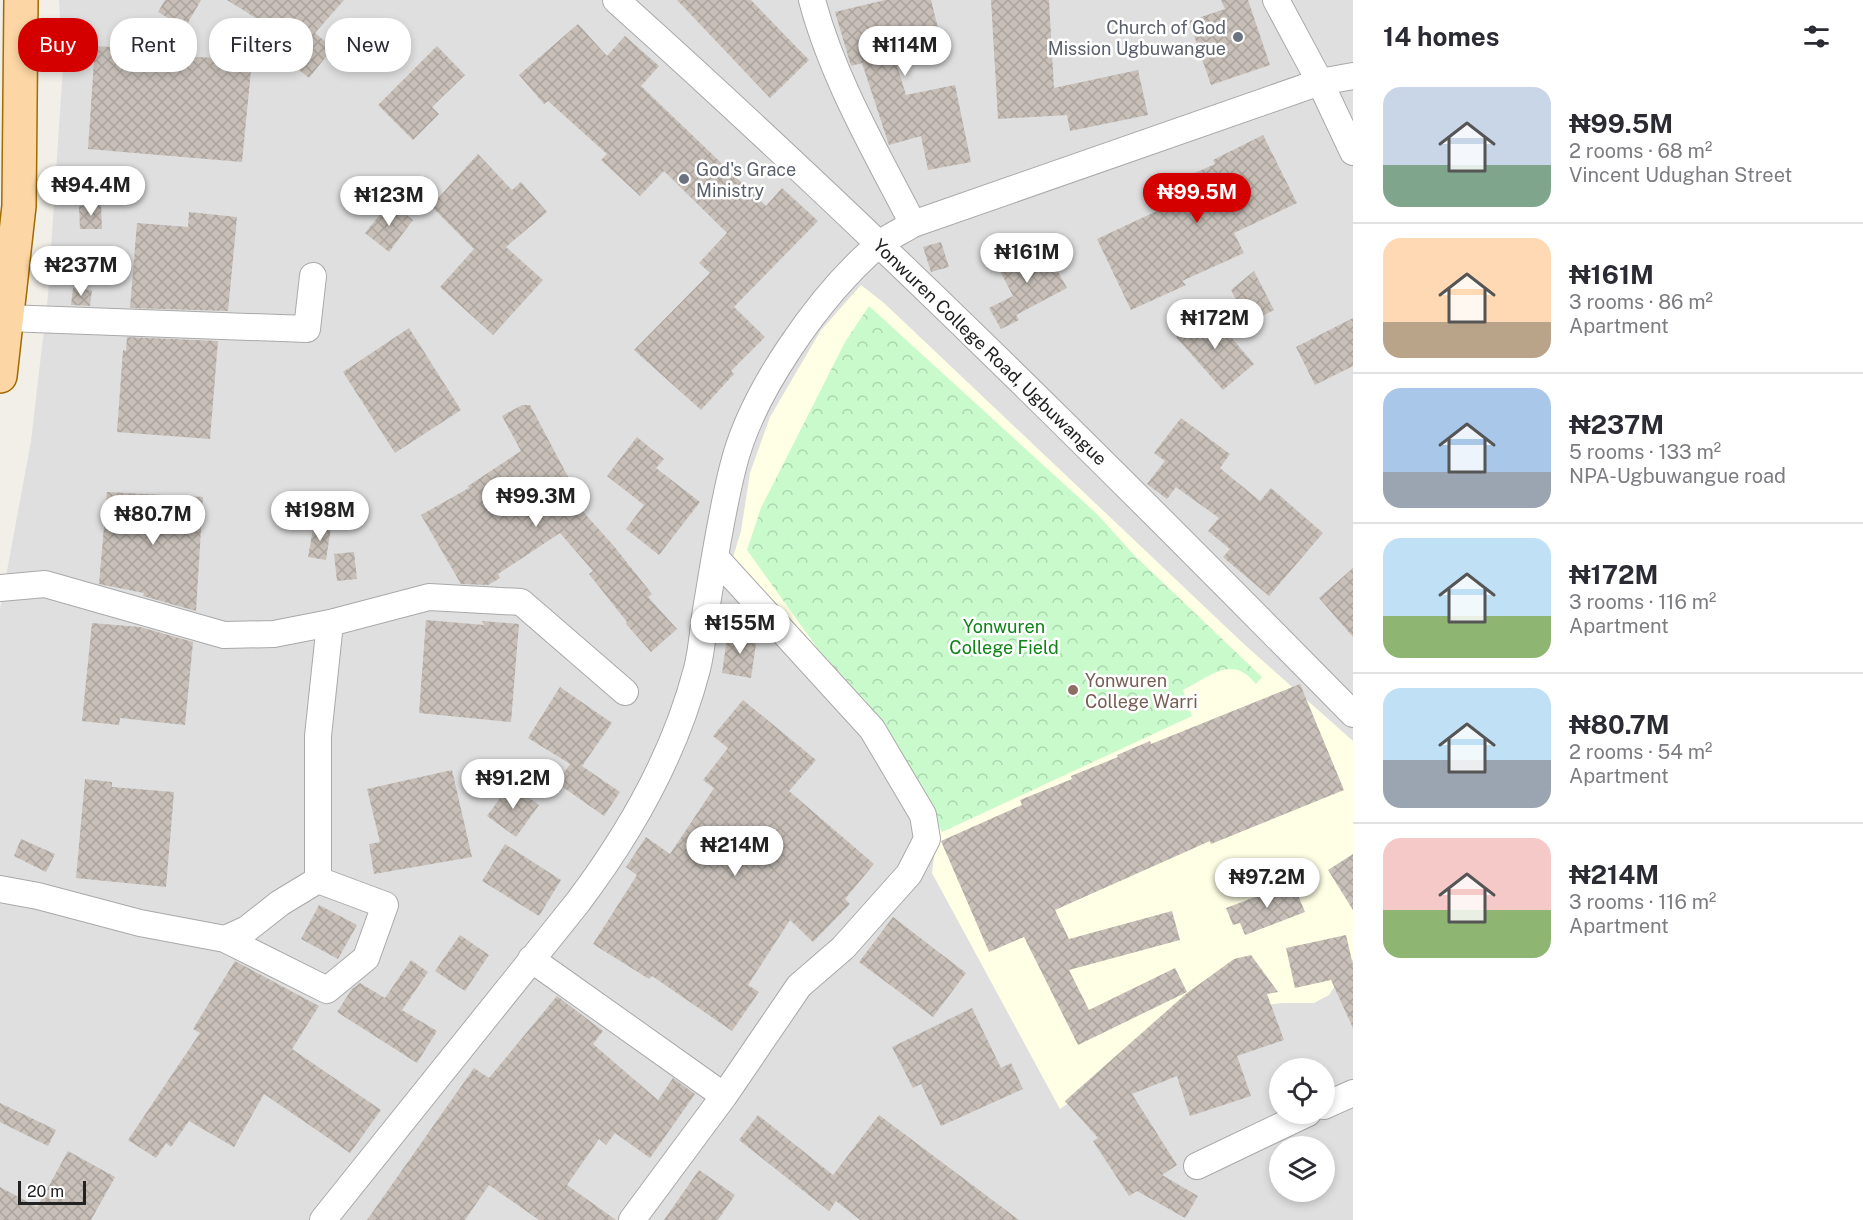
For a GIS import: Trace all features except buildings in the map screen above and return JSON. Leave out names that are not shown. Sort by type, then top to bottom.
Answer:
[{"type":"main road","points":[[0,376],[19,206],[21,0]]},
{"type":"street","name":"Yonwuren College Road, Ugbuwangue","points":[[616,0],[880,244],[1192,550],[1353,714]]},
{"type":"street","points":[[812,0],[818,24],[850,103],[914,224]]},
{"type":"street","points":[[1276,0],[1320,82],[1353,152]]},
{"type":"street","points":[[323,1220],[613,855],[649,790],[680,719],[697,668],[733,465],[766,389],[788,352],[835,286],[880,244],[914,224],[1320,82],[1353,76]]},
{"type":"street","points":[[6,318],[307,329],[312,276]]},
{"type":"street","points":[[632,1220],[724,1096],[799,986],[843,948],[909,874],[927,839],[923,815],[872,729],[716,557]]},
{"type":"street","points":[[0,588],[45,584],[224,634],[274,633],[330,622],[429,597],[521,602],[625,692]]},
{"type":"street","points":[[318,880],[318,736],[330,622]]},
{"type":"street","points":[[0,889],[38,896],[140,923],[225,939],[327,990],[366,958],[385,905],[318,880]]},
{"type":"street","points":[[225,939],[247,929],[280,903],[318,880]]},
{"type":"street","points":[[531,958],[724,1096]]},
{"type":"street","points":[[1335,1101],[1353,1093]]},
{"type":"street","points":[[1197,1166],[1285,1124]]},
{"type":"shaded area","points":[[59,0],[1353,0],[1353,1220],[0,1220],[0,609],[31,441],[48,295],[63,72],[98,72],[98,18],[60,18]]},
{"type":"shaded area","name":"Yonwuren College Warri","points":[[861,285],[884,303],[1246,646],[1353,741],[1353,959],[1329,995],[1314,1003],[1282,1003],[1249,1007],[1126,1061],[1060,1109],[932,873],[934,857],[921,799],[829,670],[733,557],[741,531],[750,473],[770,417],[821,330]]},
{"type":"green space","name":"Yonwuren College Field","points":[[869,306],[1098,515],[1134,555],[1262,677],[1256,684],[1238,670],[1221,670],[1212,674],[1183,690],[1192,716],[942,832],[866,701],[831,667],[747,550],[761,508],[845,342]]},
{"type":"place","name":"Church of God Mission Ugbuwangue","points":[[1238,37]]},
{"type":"place","name":"God's Grace Ministry","points":[[684,179]]},
{"type":"place","name":"Yonwuren College Warri","points":[[1073,690]]}]
